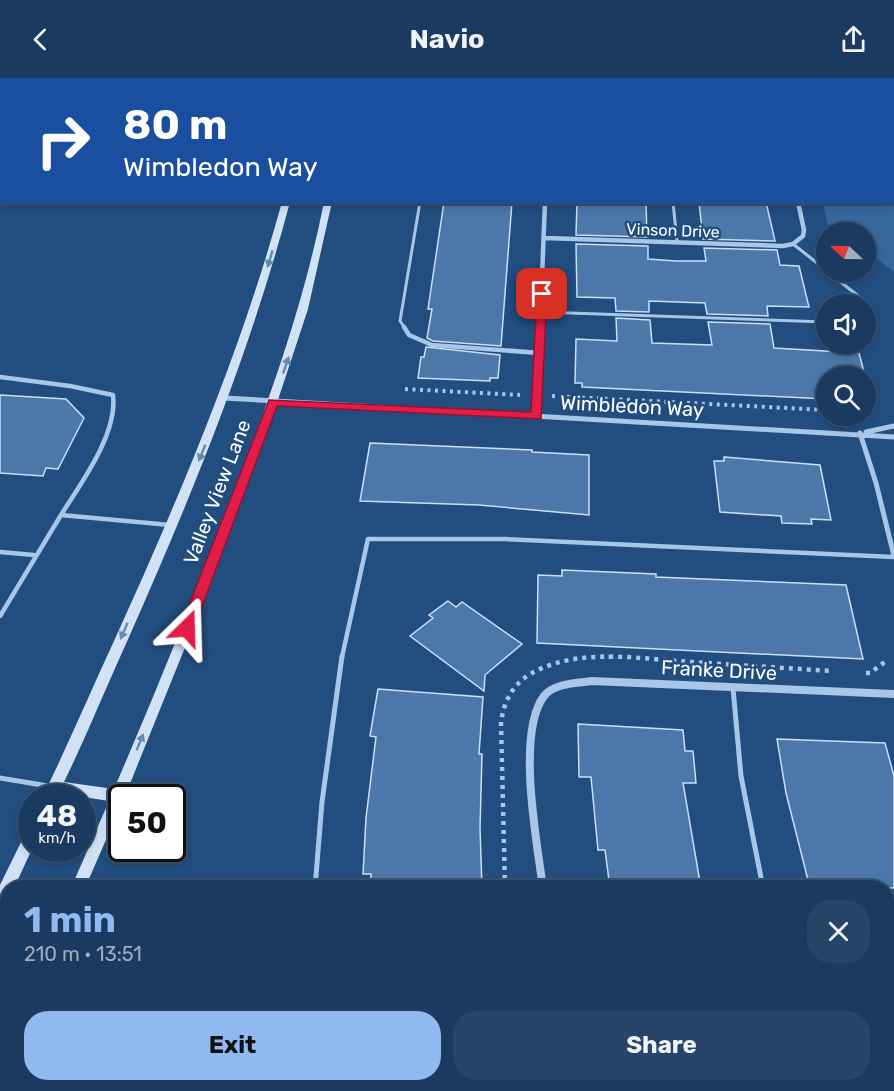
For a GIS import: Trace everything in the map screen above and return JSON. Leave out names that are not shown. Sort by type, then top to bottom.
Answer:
[{"type":"main road","name":"Valley View Lane","points":[[56,784],[173,525],[224,398],[261,292],[285,204]]},
{"type":"main road","name":"Valley View Lane","points":[[123,784],[213,565],[273,402],[310,293],[328,204]]},
{"type":"main road","name":"Valley View Lane","points":[[81,880],[108,819]]},
{"type":"main road","points":[[10,880],[19,862]]},
{"type":"street","points":[[536,416],[545,204]]},
{"type":"street","name":"Vinson Drive","points":[[544,238],[783,246],[800,240],[804,230],[798,204]]},
{"type":"street","name":"Wimbledon Way","points":[[224,398],[860,433],[894,437]]},
{"type":"street","name":"Wimbledon Way","points":[[860,433],[894,426]]},
{"type":"street","points":[[860,433],[876,483],[894,556]]},
{"type":"street","name":"Franke Drive","points":[[542,880],[530,769],[533,715],[545,694],[568,684],[592,681],[894,694]]},
{"type":"lane","points":[[420,204],[400,321],[408,335],[432,345],[540,353]]},
{"type":"lane","points":[[673,204],[677,242]]},
{"type":"lane","points":[[793,244],[816,262]]},
{"type":"lane","points":[[841,282],[856,294]]},
{"type":"lane","points":[[541,312],[816,322]]},
{"type":"lane","points":[[0,377],[107,392],[113,395],[116,401],[105,438],[0,616]]},
{"type":"lane","points":[[61,515],[173,525]]},
{"type":"lane","points":[[315,880],[316,845],[336,687],[354,588],[368,539],[505,538],[894,556]]},
{"type":"lane","points":[[0,552],[34,555]]},
{"type":"lane","points":[[733,688],[741,776],[761,880]]},
{"type":"lane","points":[[0,778],[21,784]]},
{"type":"path","points":[[398,389],[816,410]]},
{"type":"path","points":[[505,880],[501,723],[505,701],[517,682],[549,665],[575,658],[606,657],[835,671]]},
{"type":"path","points":[[858,672],[870,673],[886,661]]},
{"type":"shaded area","points":[[823,204],[894,204],[894,272],[876,258],[876,222],[827,222]]},
{"type":"building","points":[[444,204],[512,204],[501,346],[433,341],[427,338],[432,309],[428,309]]},
{"type":"building","points":[[577,204],[646,204],[647,237],[576,235]]},
{"type":"building","points":[[699,204],[766,204],[775,241],[703,239]]},
{"type":"building","points":[[576,244],[648,246],[648,259],[676,261],[706,261],[704,248],[777,250],[780,265],[799,266],[809,307],[767,306],[768,316],[707,314],[705,303],[649,301],[649,312],[616,311],[615,298],[577,297]]},
{"type":"building","points":[[616,318],[650,320],[652,343],[712,345],[708,322],[770,324],[774,348],[816,350],[816,354],[859,354],[862,366],[816,366],[816,399],[582,387],[582,383],[575,383],[576,339],[617,341]]},
{"type":"building","points":[[426,347],[500,355],[498,378],[490,378],[490,381],[418,378],[421,357],[424,357]]},
{"type":"building","points":[[0,395],[66,399],[84,418],[58,469],[46,468],[43,476],[0,473]]},
{"type":"building","points":[[370,443],[532,450],[532,452],[589,455],[589,515],[479,505],[360,501]]},
{"type":"building","points":[[724,457],[820,465],[831,520],[811,519],[812,524],[782,523],[781,516],[720,512],[714,461],[724,461]]},
{"type":"building","points":[[562,570],[656,574],[656,577],[846,585],[863,659],[537,643],[538,575],[562,576]]},
{"type":"building","points":[[448,601],[456,607],[462,602],[522,644],[485,675],[484,691],[410,636],[433,618],[429,615]]},
{"type":"building","points":[[378,689],[483,697],[479,754],[482,754],[480,828],[482,880],[371,880],[371,874],[363,874],[366,818],[376,737],[370,736]]},
{"type":"building","points":[[578,724],[683,730],[685,751],[693,751],[696,783],[683,783],[700,880],[609,880],[605,850],[598,850],[591,777],[579,777]]},
{"type":"building","points":[[777,739],[885,743],[894,776],[894,880],[808,880],[786,793]]},
{"type":"route","points":[[187,628],[213,565],[273,402],[536,416],[542,294]]}]
